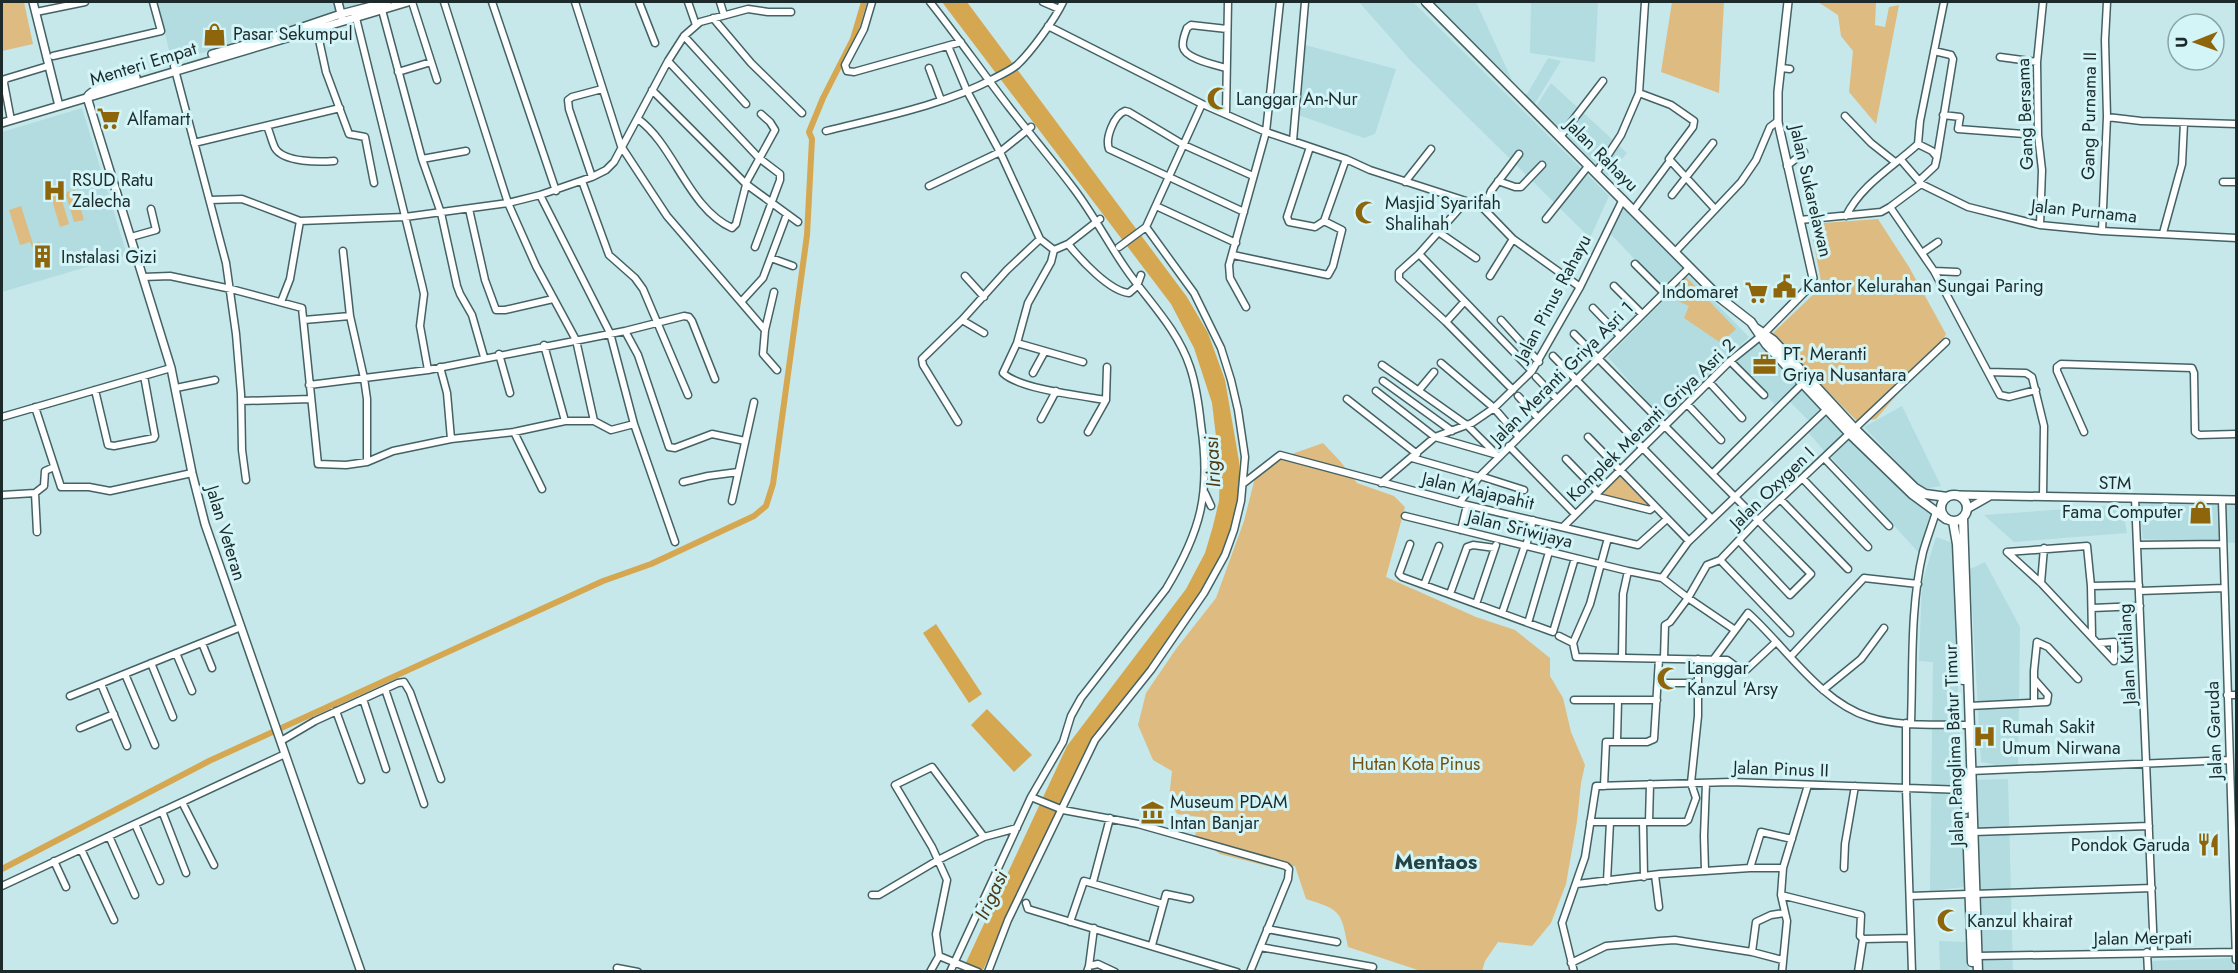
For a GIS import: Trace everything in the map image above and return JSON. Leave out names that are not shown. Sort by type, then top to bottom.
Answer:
[{"type":"main road","name":"Jalan Rahayu","points":[[1426,2],[1719,297],[1760,333]]},
{"type":"main road","points":[[1760,333],[1773,340],[1853,431],[1912,494],[1950,520],[1963,518],[1967,508],[1964,500],[1952,496],[1924,494],[1915,489],[1853,431],[1826,410],[1760,333]]},
{"type":"main road","points":[[1950,520],[1941,507],[1952,496]]},
{"type":"main road","name":"Jalan Panglima Batur Timur","points":[[1963,518],[1971,771],[1970,852]]},
{"type":"main road","name":"Jalan Panglima Batur Timur","points":[[1950,520],[1957,544],[1973,972]]},
{"type":"main road","name":"Jalan Panglima Batur Timur","points":[[1971,894],[1978,972]]},
{"type":"street","points":[[33,2],[59,106]]},
{"type":"street","points":[[36,12],[85,2]]},
{"type":"street","points":[[53,56],[161,31],[153,2]]},
{"type":"street","points":[[338,2],[341,17]]},
{"type":"street","name":"Menteri Empat","points":[[355,14],[362,5],[387,2]]},
{"type":"street","points":[[410,2],[436,80]]},
{"type":"street","name":"Menteri Empat","points":[[2,123],[101,94],[175,68],[341,17],[382,10],[410,2]]},
{"type":"street","points":[[444,2],[508,203],[536,266],[576,340],[594,421]]},
{"type":"street","points":[[492,2],[556,190]]},
{"type":"street","points":[[575,2],[621,146],[667,216],[765,330]]},
{"type":"street","points":[[639,2],[655,43]]},
{"type":"street","points":[[688,2],[696,25]]},
{"type":"street","points":[[720,2],[724,15]]},
{"type":"street","points":[[872,2],[864,29],[845,65],[847,72],[961,42]]},
{"type":"street","points":[[930,2],[1098,220],[1137,286],[1165,318],[1182,347],[1190,369],[1205,453],[1205,493],[1193,537],[1178,569],[1166,589],[1081,698],[1071,716],[1063,742],[1031,797],[950,972]]},
{"type":"street","points":[[1043,2],[1059,9]]},
{"type":"street","points":[[826,131],[941,100],[997,77],[1016,65],[1048,26],[1063,2]]},
{"type":"street","points":[[1226,114],[1228,2]]},
{"type":"street","points":[[1246,307],[1230,278],[1229,265],[1266,132],[1280,2]]},
{"type":"street","points":[[1293,141],[1305,2]]},
{"type":"street","points":[[1596,172],[1621,135],[1639,93],[1645,2]]},
{"type":"street","name":"Jalan Sukarelawan","points":[[1760,333],[1810,286],[1813,278],[1778,121],[1788,2]]},
{"type":"street","points":[[1846,216],[1865,191],[1918,144],[1920,121],[1944,2]]},
{"type":"street","name":"Gang Bersama","points":[[2040,225],[2042,170],[2038,135],[2037,62],[2043,2]]},
{"type":"street","name":"Gang Purnama II","points":[[2102,231],[2107,117],[2105,40],[2108,2]]},
{"type":"street","points":[[210,200],[242,199],[300,221],[405,218],[508,203],[556,190],[592,177],[606,170],[614,162],[669,61],[684,36],[696,25],[748,9],[791,12]]},
{"type":"street","points":[[382,10],[422,159],[441,213],[457,286],[472,315],[484,357]]},
{"type":"street","points":[[355,14],[424,294],[420,326],[428,370]]},
{"type":"street","points":[[713,18],[751,63],[802,113]]},
{"type":"street","points":[[1226,69],[1197,59],[1186,53],[1183,46],[1187,28],[1191,25],[1227,29]]},
{"type":"street","points":[[316,26],[326,72],[349,134],[365,137],[374,183]]},
{"type":"street","points":[[1048,26],[1202,104],[1266,132],[1484,209],[1513,239],[1580,287]]},
{"type":"street","points":[[684,36],[746,104]]},
{"type":"street","points":[[948,46],[967,91],[1000,152],[1040,239],[1054,250]]},
{"type":"street","points":[[1800,220],[1881,212],[1920,182],[1935,166],[1953,59],[1951,55],[1934,51]]},
{"type":"street","points":[[2000,57],[2037,62]]},
{"type":"street","points":[[669,61],[759,158],[780,174],[781,177],[755,247]]},
{"type":"street","points":[[398,72],[431,62]]},
{"type":"street","points":[[12,120],[5,79],[48,66]]},
{"type":"street","points":[[175,68],[231,289],[246,480]]},
{"type":"street","points":[[929,68],[941,100]]},
{"type":"street","points":[[1781,68],[1790,69]]},
{"type":"street","points":[[1560,137],[1603,81]]},
{"type":"street","points":[[592,177],[568,100],[602,89]]},
{"type":"street","points":[[652,90],[746,184],[798,222]]},
{"type":"street","points":[[1633,211],[1670,161],[1671,155],[1694,123],[1673,106],[1639,93]]},
{"type":"street","name":"Jalan Veteran","points":[[87,97],[171,368],[192,473],[205,524],[361,972]]},
{"type":"street","points":[[1121,246],[1145,228],[1202,104]]},
{"type":"street","points":[[194,143],[340,108]]},
{"type":"street","points":[[1244,212],[1109,149],[1107,142],[1118,115],[1125,111],[1184,145],[1253,176]]},
{"type":"street","points":[[638,119],[651,129],[689,188],[730,228],[736,224],[746,184],[775,130],[761,114]]},
{"type":"street","points":[[1845,116],[1871,143],[1898,161],[1920,182]]},
{"type":"street","points":[[1943,116],[1960,117],[1958,129],[2038,135]]},
{"type":"street","points":[[2107,117],[2184,123],[2236,124]]},
{"type":"street","points":[[1675,252],[1752,167],[1767,132],[1778,121]]},
{"type":"street","points":[[2163,233],[2182,164],[2184,123]]},
{"type":"street","points":[[267,126],[275,148],[285,157],[299,160],[334,161]]},
{"type":"street","points":[[928,186],[1000,152],[1029,128]]},
{"type":"street","points":[[1672,195],[1713,143]]},
{"type":"street","points":[[1918,144],[1932,151],[1937,157]]},
{"type":"street","points":[[1310,147],[1296,184],[1287,220],[1289,222],[1315,228],[1324,221],[1346,159]]},
{"type":"street","points":[[1405,182],[1431,149]]},
{"type":"street","points":[[422,159],[466,151]]},
{"type":"street","points":[[1787,166],[1804,152]]},
{"type":"street","points":[[1484,209],[1488,196],[1519,154]]},
{"type":"street","points":[[1670,161],[1715,210]]},
{"type":"street","points":[[1498,181],[1521,187],[1542,165]]},
{"type":"street","points":[[1546,219],[1589,165]]},
{"type":"street","points":[[582,181],[609,255],[635,278],[642,289],[688,395]]},
{"type":"street","name":"Jalan Purnama","points":[[1920,182],[1968,207],[2040,225],[2102,231],[2236,238]]},
{"type":"street","points":[[2223,182],[2236,182]]},
{"type":"street","points":[[540,195],[610,333],[634,424],[675,542]]},
{"type":"street","name":"Jalan Pinus Rahayu","points":[[1381,483],[1435,437],[1468,426],[1494,408],[1534,374],[1623,199]]},
{"type":"street","points":[[1466,201],[1419,254],[1399,272],[1399,279],[1446,322],[1513,390]]},
{"type":"street","points":[[1156,206],[1236,243]]},
{"type":"street","points":[[1890,207],[1934,271],[1998,392],[2002,397],[2036,390]]},
{"type":"street","points":[[131,237],[156,230],[151,208]]},
{"type":"street","points":[[469,209],[485,280],[496,310],[553,299]]},
{"type":"street","points":[[741,302],[763,278],[787,214]]},
{"type":"street","points":[[1054,250],[1068,244],[1098,220]]},
{"type":"street","points":[[281,302],[290,279],[300,221]]},
{"type":"street","points":[[1233,255],[1328,275],[1333,266],[1342,230],[1324,221]]},
{"type":"street","points":[[988,972],[1008,920],[1095,740],[1151,670],[1204,593],[1225,555],[1234,530],[1244,483],[1245,457],[1238,410],[1232,380],[1221,348],[1194,292],[1145,228]]},
{"type":"street","points":[[1437,231],[1476,258]]},
{"type":"street","points":[[958,422],[923,365],[922,359],[1040,239]]},
{"type":"street","points":[[1490,276],[1513,239]]},
{"type":"street","points":[[1922,253],[1938,242]]},
{"type":"street","points":[[1068,244],[1086,265],[1120,291],[1129,293],[1137,286],[1141,275]]},
{"type":"street","points":[[1054,250],[1051,262],[1028,303],[1017,344],[1003,373],[1025,384],[1106,400]]},
{"type":"street","points":[[343,251],[350,316],[367,399],[367,462]]},
{"type":"street","points":[[1419,254],[1557,399]]},
{"type":"street","points":[[771,258],[794,266]]},
{"type":"street","points":[[1635,264],[1664,293]]},
{"type":"street","name":"Jalan Meranti Griya Asri 1","points":[[1460,503],[1479,476],[1498,455],[1519,437],[1690,267]]},
{"type":"street","points":[[1934,271],[1957,273]]},
{"type":"street","points":[[143,277],[165,276],[231,289],[300,307],[318,465],[367,462],[387,452],[451,439],[514,432],[565,421],[594,421],[611,430],[634,424]]},
{"type":"street","points":[[964,276],[984,297]]},
{"type":"street","points":[[1614,285],[1642,314]]},
{"type":"street","points":[[774,292],[765,330],[764,354],[777,370]]},
{"type":"street","points":[[1446,322],[1464,302]]},
{"type":"street","points":[[1593,308],[1620,336]]},
{"type":"street","points":[[303,320],[350,316]]},
{"type":"street","points":[[309,386],[428,370],[544,345],[625,331],[680,316],[689,317],[715,379]]},
{"type":"street","points":[[962,320],[984,333]]},
{"type":"street","points":[[1501,320],[1539,362]]},
{"type":"street","points":[[625,331],[638,355],[669,447],[675,448],[712,434],[745,441]]},
{"type":"street","name":"Komplek Meranti Griya Asri 2","points":[[1563,527],[1760,333]]},
{"type":"street","points":[[1574,334],[1811,573],[1784,601]]},
{"type":"street","name":"Jalan Oxygen I","points":[[1688,598],[1707,566],[1720,560],[1758,520],[1946,342]]},
{"type":"street","points":[[1017,344],[1083,362]]},
{"type":"street","points":[[544,345],[565,421]]},
{"type":"street","points":[[1033,373],[1045,351]]},
{"type":"street","points":[[499,354],[510,393]]},
{"type":"street","points":[[1553,356],[1712,519]]},
{"type":"street","points":[[1730,361],[1764,396]]},
{"type":"street","points":[[1442,363],[1456,378],[1494,408],[1519,437]]},
{"type":"street","points":[[2084,432],[2057,371],[2057,367],[2061,364],[2192,368],[2195,432],[2199,435],[2236,434]]},
{"type":"street","points":[[1382,365],[1468,426],[1498,455]]},
{"type":"street","points":[[440,367],[447,393],[451,439]]},
{"type":"street","points":[[1088,432],[1106,400],[1107,367]]},
{"type":"street","points":[[2,417],[171,368]]},
{"type":"street","points":[[1419,390],[1434,372]]},
{"type":"street","points":[[1988,372],[2029,373],[2032,376],[2044,426],[2043,496]]},
{"type":"street","points":[[95,390],[108,445],[114,446],[154,438],[144,376]]},
{"type":"street","points":[[176,388],[215,380]]},
{"type":"street","points":[[1383,381],[1452,431]]},
{"type":"street","points":[[1709,382],[1742,418]]},
{"type":"street","points":[[1712,474],[1802,384]]},
{"type":"street","points":[[1041,419],[1056,391]]},
{"type":"street","points":[[1376,391],[1435,437],[1498,455]]},
{"type":"street","points":[[1518,396],[1538,418]]},
{"type":"street","points":[[241,401],[311,399]]},
{"type":"street","points":[[1347,399],[1414,456],[1524,490]]},
{"type":"street","points":[[732,501],[754,402]]},
{"type":"street","points":[[1687,404],[1722,440]]},
{"type":"street","points":[[35,407],[61,487],[89,487],[105,490],[192,473]]},
{"type":"street","points":[[1735,630],[1662,578],[1689,540],[1826,410]]},
{"type":"street","points":[[514,432],[542,489]]},
{"type":"street","points":[[1588,437],[1689,540]]},
{"type":"street","points":[[1509,446],[1575,514]]},
{"type":"street","name":"Jalan Majapahit","points":[[1244,483],[1280,455],[1467,505],[1638,545],[1667,519]]},
{"type":"street","points":[[1824,458],[1889,526]]},
{"type":"street","points":[[1566,459],[1596,494],[1649,510],[1655,506]]},
{"type":"street","points":[[2,495],[35,493],[44,486],[45,471],[54,468]]},
{"type":"street","points":[[683,482],[738,472]]},
{"type":"street","points":[[1803,479],[1868,547]]},
{"type":"street","points":[[35,493],[37,532]]},
{"type":"street","points":[[1205,493],[1211,506]]},
{"type":"street","points":[[1967,508],[1992,495]]},
{"type":"street","name":"STM","points":[[1952,496],[2236,500]]},
{"type":"street","name":"Jalan Kutilang","points":[[2135,498],[2152,888],[2148,972]]},
{"type":"street","points":[[1781,500],[1848,568]]},
{"type":"street","name":"Jalan Garuda","points":[[2222,500],[2229,760],[2235,838],[2236,960]]},
{"type":"street","points":[[1461,530],[1467,505]]},
{"type":"street","points":[[1912,972],[1906,788],[1909,723],[1918,584],[1923,552],[1936,512]]},
{"type":"street","name":"Jalan Sriwijaya","points":[[1405,516],[1662,578]]},
{"type":"street","points":[[1502,613],[1533,520]]},
{"type":"street","points":[[1608,538],[1590,604],[1574,643],[1576,657],[1727,660],[1742,670],[1746,670],[1776,642]]},
{"type":"street","points":[[1476,604],[1498,539]]},
{"type":"street","points":[[1739,541],[1790,595]]},
{"type":"street","points":[[1410,544],[1399,574],[1574,643]]},
{"type":"street","points":[[2137,545],[2223,544]]},
{"type":"street","points":[[1450,594],[1467,547],[1473,545],[1495,548]]},
{"type":"street","points":[[1424,585],[1439,546]]},
{"type":"street","points":[[2092,636],[2087,546],[2007,552],[2041,583],[2092,636],[2099,643]]},
{"type":"street","points":[[2041,583],[2044,548]]},
{"type":"street","points":[[1528,623],[1549,552]]},
{"type":"street","points":[[1556,634],[1575,558]]},
{"type":"street","points":[[1720,560],[1790,633]]},
{"type":"street","points":[[1622,658],[1623,594],[1628,571]]},
{"type":"street","points":[[1791,656],[1864,579],[1918,584]]},
{"type":"street","points":[[2091,586],[2224,588]]},
{"type":"street","points":[[1604,786],[1606,742],[1647,742],[1654,739],[1665,625],[1670,622],[1688,598]]},
{"type":"street","points":[[2092,608],[2140,606]]},
{"type":"street","points":[[1713,660],[1748,613],[1823,690],[1867,717],[1909,723],[1965,725]]},
{"type":"street","points":[[70,696],[241,627]]},
{"type":"street","points":[[1823,690],[1861,659],[1884,628]]},
{"type":"street","points":[[2034,702],[2037,642],[2048,647],[2078,679]]},
{"type":"street","points":[[202,643],[212,668]]},
{"type":"street","points":[[176,653],[192,692]]},
{"type":"street","points":[[1574,972],[1562,923],[1585,857],[1590,822],[1687,822],[1696,798],[1691,783],[1698,716],[1698,659]]},
{"type":"street","points":[[151,663],[173,717]]},
{"type":"street","points":[[125,674],[155,745]]},
{"type":"street","points":[[1969,706],[2047,702],[2049,697],[2034,678]]},
{"type":"street","points":[[280,739],[398,683],[406,684],[441,778]]},
{"type":"street","points":[[1658,683],[1698,683]]},
{"type":"street","points":[[100,684],[127,746]]},
{"type":"street","points":[[385,689],[424,804]]},
{"type":"street","points":[[2227,695],[2236,695]]},
{"type":"street","points":[[363,699],[386,770]]},
{"type":"street","points":[[1574,700],[1657,700]]},
{"type":"street","points":[[1617,741],[1618,700]]},
{"type":"street","points":[[336,711],[361,780]]},
{"type":"street","points":[[80,728],[114,714]]},
{"type":"street","points":[[2,886],[285,754]]},
{"type":"street","points":[[1971,771],[2229,760]]},
{"type":"street","points":[[930,972],[939,956],[936,934],[948,883],[932,847],[895,786],[929,767],[933,768],[984,837]]},
{"type":"street","points":[[1705,871],[1706,783]]},
{"type":"street","name":"Jalan Pinus II","points":[[1590,822],[1596,786],[1706,783],[1965,790]]},
{"type":"street","points":[[1644,878],[1650,784]]},
{"type":"street","points":[[1782,970],[1787,921],[1781,895],[1783,868],[1808,785]]},
{"type":"street","points":[[1844,868],[1845,844],[1855,786]]},
{"type":"street","points":[[1031,797],[1060,810],[1138,824],[1286,866],[1290,873],[1250,972]]},
{"type":"street","points":[[182,802],[214,866]]},
{"type":"street","points":[[162,811],[186,873]]},
{"type":"street","points":[[1093,882],[1110,818]]},
{"type":"street","points":[[1607,881],[1610,822]]},
{"type":"street","points":[[135,824],[160,881]]},
{"type":"street","points":[[1972,832],[2150,826]]},
{"type":"street","points":[[872,895],[879,895],[938,860],[984,837],[1017,828]]},
{"type":"street","points":[[1750,868],[1761,832],[1792,838]]},
{"type":"street","points":[[110,836],[135,895]]},
{"type":"street","points":[[81,849],[114,920]]},
{"type":"street","points":[[54,861],[66,887]]},
{"type":"street","points":[[1577,884],[1705,871],[1783,868]]},
{"type":"street","points":[[1655,876],[1659,907]]},
{"type":"street","points":[[1070,922],[1082,882],[1086,880],[1163,904]]},
{"type":"street","points":[[1910,896],[2152,888]]},
{"type":"street","points":[[1152,945],[1166,894],[1168,892],[1190,899]]},
{"type":"street","points":[[1781,895],[1861,914],[1860,936],[1863,939],[1858,972]]},
{"type":"street","points":[[1026,903],[1028,909],[1238,972]]},
{"type":"street","points":[[1752,952],[1756,922],[1771,915],[1784,914]]},
{"type":"street","points":[[1088,969],[1094,928]]},
{"type":"street","points":[[1267,929],[1337,942]]},
{"type":"street","points":[[1863,939],[1911,938]]},
{"type":"street","points":[[1571,963],[1606,946],[1660,941],[1695,943],[1752,952],[1782,960]]},
{"type":"street","points":[[1260,947],[1373,967]]},
{"type":"street","name":"Jalan Merpati","points":[[1977,956],[2236,952]]},
{"type":"street","points":[[939,956],[978,972]]},
{"type":"street","points":[[1088,969],[1098,964],[1115,972]]},
{"type":"street","points":[[618,968],[638,972]]},
{"type":"shaded area","name":"Pasar Sekumpul","points":[[157,2],[357,2],[358,6],[172,62]]},
{"type":"shaded area","points":[[942,2],[967,2],[1187,297],[1208,333],[1225,380],[1239,461],[1237,513],[1231,536],[1196,607],[1097,736],[1079,766],[982,972],[962,971],[1067,746],[1186,589],[1205,553],[1219,501],[1220,470],[1212,403],[1194,348],[1171,304]]},
{"type":"shaded area","points":[[1359,2],[1413,2],[1609,196],[1590,238],[1410,60]]},
{"type":"shaded area","points":[[1431,2],[1476,2],[1512,80]]},
{"type":"shaded area","points":[[1531,2],[1598,2],[1595,62],[1530,53]]},
{"type":"shaded area","points":[[1305,45],[1396,69],[1375,134],[1364,138],[1298,115]]},
{"type":"shaded area","points":[[1548,58],[1561,61],[1534,105],[1526,96]]},
{"type":"shaded area","points":[[1551,83],[1627,153],[1608,176],[1537,105]]},
{"type":"shaded area","name":"RSUD Ratu Zalecha","points":[[82,108],[127,255],[2,292],[2,132]]},
{"type":"shaded area","points":[[1619,201],[1685,267],[1663,289],[1605,228]]},
{"type":"shaded area","points":[[1688,275],[1749,337],[1664,421],[1608,357]]},
{"type":"shaded area","points":[[1756,341],[1799,382],[1776,406],[1735,361]]},
{"type":"shaded area","points":[[1802,387],[1824,408],[1810,422],[1789,401]]},
{"type":"shaded area","points":[[1902,406],[1941,486],[1923,489],[1864,427]]},
{"type":"shaded area","points":[[1827,413],[1847,432],[1825,452],[1808,432]]},
{"type":"shaded area","points":[[1851,437],[1932,513],[1920,554],[1831,457]]},
{"type":"shaded area","points":[[2141,498],[2236,503],[2236,543],[2143,539],[2139,503]]},
{"type":"shaded area","points":[[2122,505],[2127,533],[2014,542],[1984,515]]},
{"type":"shaded area","points":[[1936,537],[1953,543],[1965,887],[1930,891],[1933,662],[1919,661],[1922,583]]},
{"type":"shaded area","points":[[1985,562],[2020,627],[2018,769],[1981,762],[1970,569]]},
{"type":"shaded area","points":[[936,624],[982,694],[969,703],[923,633]]},
{"type":"shaded area","points":[[987,709],[1032,755],[1014,772],[971,725]]},
{"type":"shaded area","points":[[2008,779],[2013,971],[1981,971],[1971,780]]},
{"type":"shaded area","points":[[1939,941],[1965,942],[1969,971],[1940,971]]},
{"type":"shaded area","points":[[2232,958],[2233,971],[2149,971],[2149,961]]},
{"type":"green space","points":[[2,2],[24,2],[33,44],[2,51]]},
{"type":"green space","points":[[1672,2],[1724,2],[1719,93],[1661,72]]},
{"type":"green space","points":[[1818,2],[1876,2],[1875,25],[1885,27],[1889,7],[1899,5],[1876,124],[1849,92],[1853,51],[1841,36],[1838,15]]},
{"type":"green space","points":[[75,190],[84,220],[74,222],[66,195],[67,192]]},
{"type":"green space","points":[[58,195],[61,197],[69,224],[60,227],[51,197]]},
{"type":"green space","points":[[21,206],[33,244],[40,242],[41,245],[32,247],[30,242],[20,245],[9,210]]},
{"type":"green space","points":[[1878,219],[1909,267],[1946,334],[1940,345],[1876,419],[1858,422],[1771,335],[1822,286],[1810,224]]},
{"type":"green space","points":[[1686,277],[1736,329],[1721,343],[1684,318],[1689,306],[1667,296]]},
{"type":"green space","name":"Hutan Kota Pinus","points":[[1323,443],[1357,483],[1394,496],[1405,507],[1386,577],[1476,617],[1515,630],[1550,658],[1550,676],[1563,698],[1571,732],[1585,765],[1566,884],[1551,923],[1532,946],[1498,942],[1485,961],[1482,971],[1421,971],[1348,947],[1338,914],[1326,906],[1306,899],[1295,866],[1271,867],[1220,854],[1195,836],[1200,817],[1177,814],[1169,798],[1172,771],[1153,760],[1138,725],[1146,693],[1176,649],[1216,598],[1244,521],[1258,466]]},
{"type":"green space","points":[[1621,475],[1652,508],[1600,495]]},
{"type":"waterway","points":[[2,869],[209,761],[603,581],[651,564],[754,516],[766,506],[773,484],[807,235],[812,139],[809,132],[823,98],[853,39],[864,2]]},
{"type":"place","name":"Pasar Sekumpul","points":[[215,34]]},
{"type":"place","name":"Langgar An-Nur","points":[[1218,99]]},
{"type":"place","name":"Alfamart","points":[[109,119]]},
{"type":"place","name":"RSUD Ratu Zalecha","points":[[54,190]]},
{"type":"place","name":"Masjid Syarifah Shalihah","points":[[1367,213]]},
{"type":"place","name":"Instalasi Gizi","points":[[43,257]]},
{"type":"place","name":"Kantor Kelurahan Sungai Paring","points":[[1785,286]]},
{"type":"place","name":"Indomaret","points":[[1756,292]]},
{"type":"place","name":"PT. Meranti Griya Nusantara","points":[[1765,364]]},
{"type":"place","name":"Fama Computer","points":[[2201,512]]},
{"type":"place","name":"Langgar Kanzul 'Arsy","points":[[1669,678]]},
{"type":"place","name":"Rumah Sakit Umum Nirwana","points":[[1984,737]]},
{"type":"place","name":"Museum PDAM Intan Banjar","points":[[1152,812]]},
{"type":"place","name":"Pondok Garuda","points":[[2208,845]]},
{"type":"place","name":"Kanzul khairat","points":[[1949,921]]},
{"type":"district","name":"Mentaos","points":[[1436,862]]},
{"type":"water label","name":"Irigasi","points":[[1212,462]]},
{"type":"water label","name":"Irigasi","points":[[991,895]]}]
